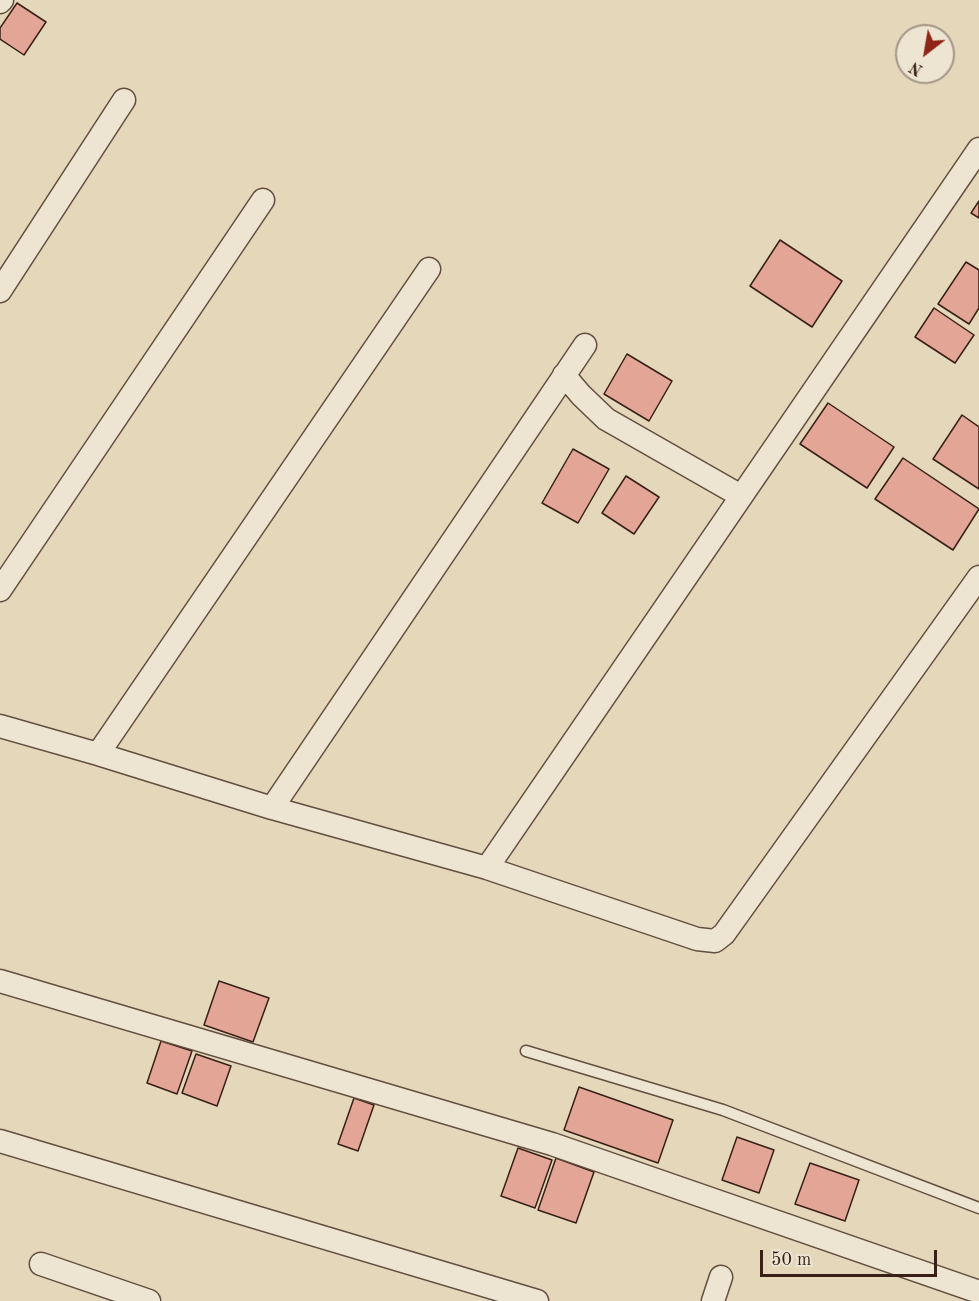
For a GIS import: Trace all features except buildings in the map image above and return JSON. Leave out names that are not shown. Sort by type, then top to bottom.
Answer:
[{"type":"street","points":[[0,291],[124,100]]},
{"type":"street","points":[[487,868],[979,149]]},
{"type":"street","points":[[0,590],[264,200]]},
{"type":"street","points":[[98,754],[429,269]]},
{"type":"street","points":[[272,808],[585,345]]},
{"type":"street","points":[[564,375],[606,419],[741,496]]},
{"type":"street","points":[[0,726],[272,808],[487,868],[697,939],[715,940],[724,933],[979,577]]},
{"type":"street","points":[[0,981],[552,1144],[979,1292]]},
{"type":"street","points":[[0,1141],[537,1301]]},
{"type":"street","points":[[41,1264],[149,1301]]},
{"type":"street","points":[[713,1301],[721,1277]]},
{"type":"lane","points":[[526,1051],[723,1110],[979,1208]]}]
